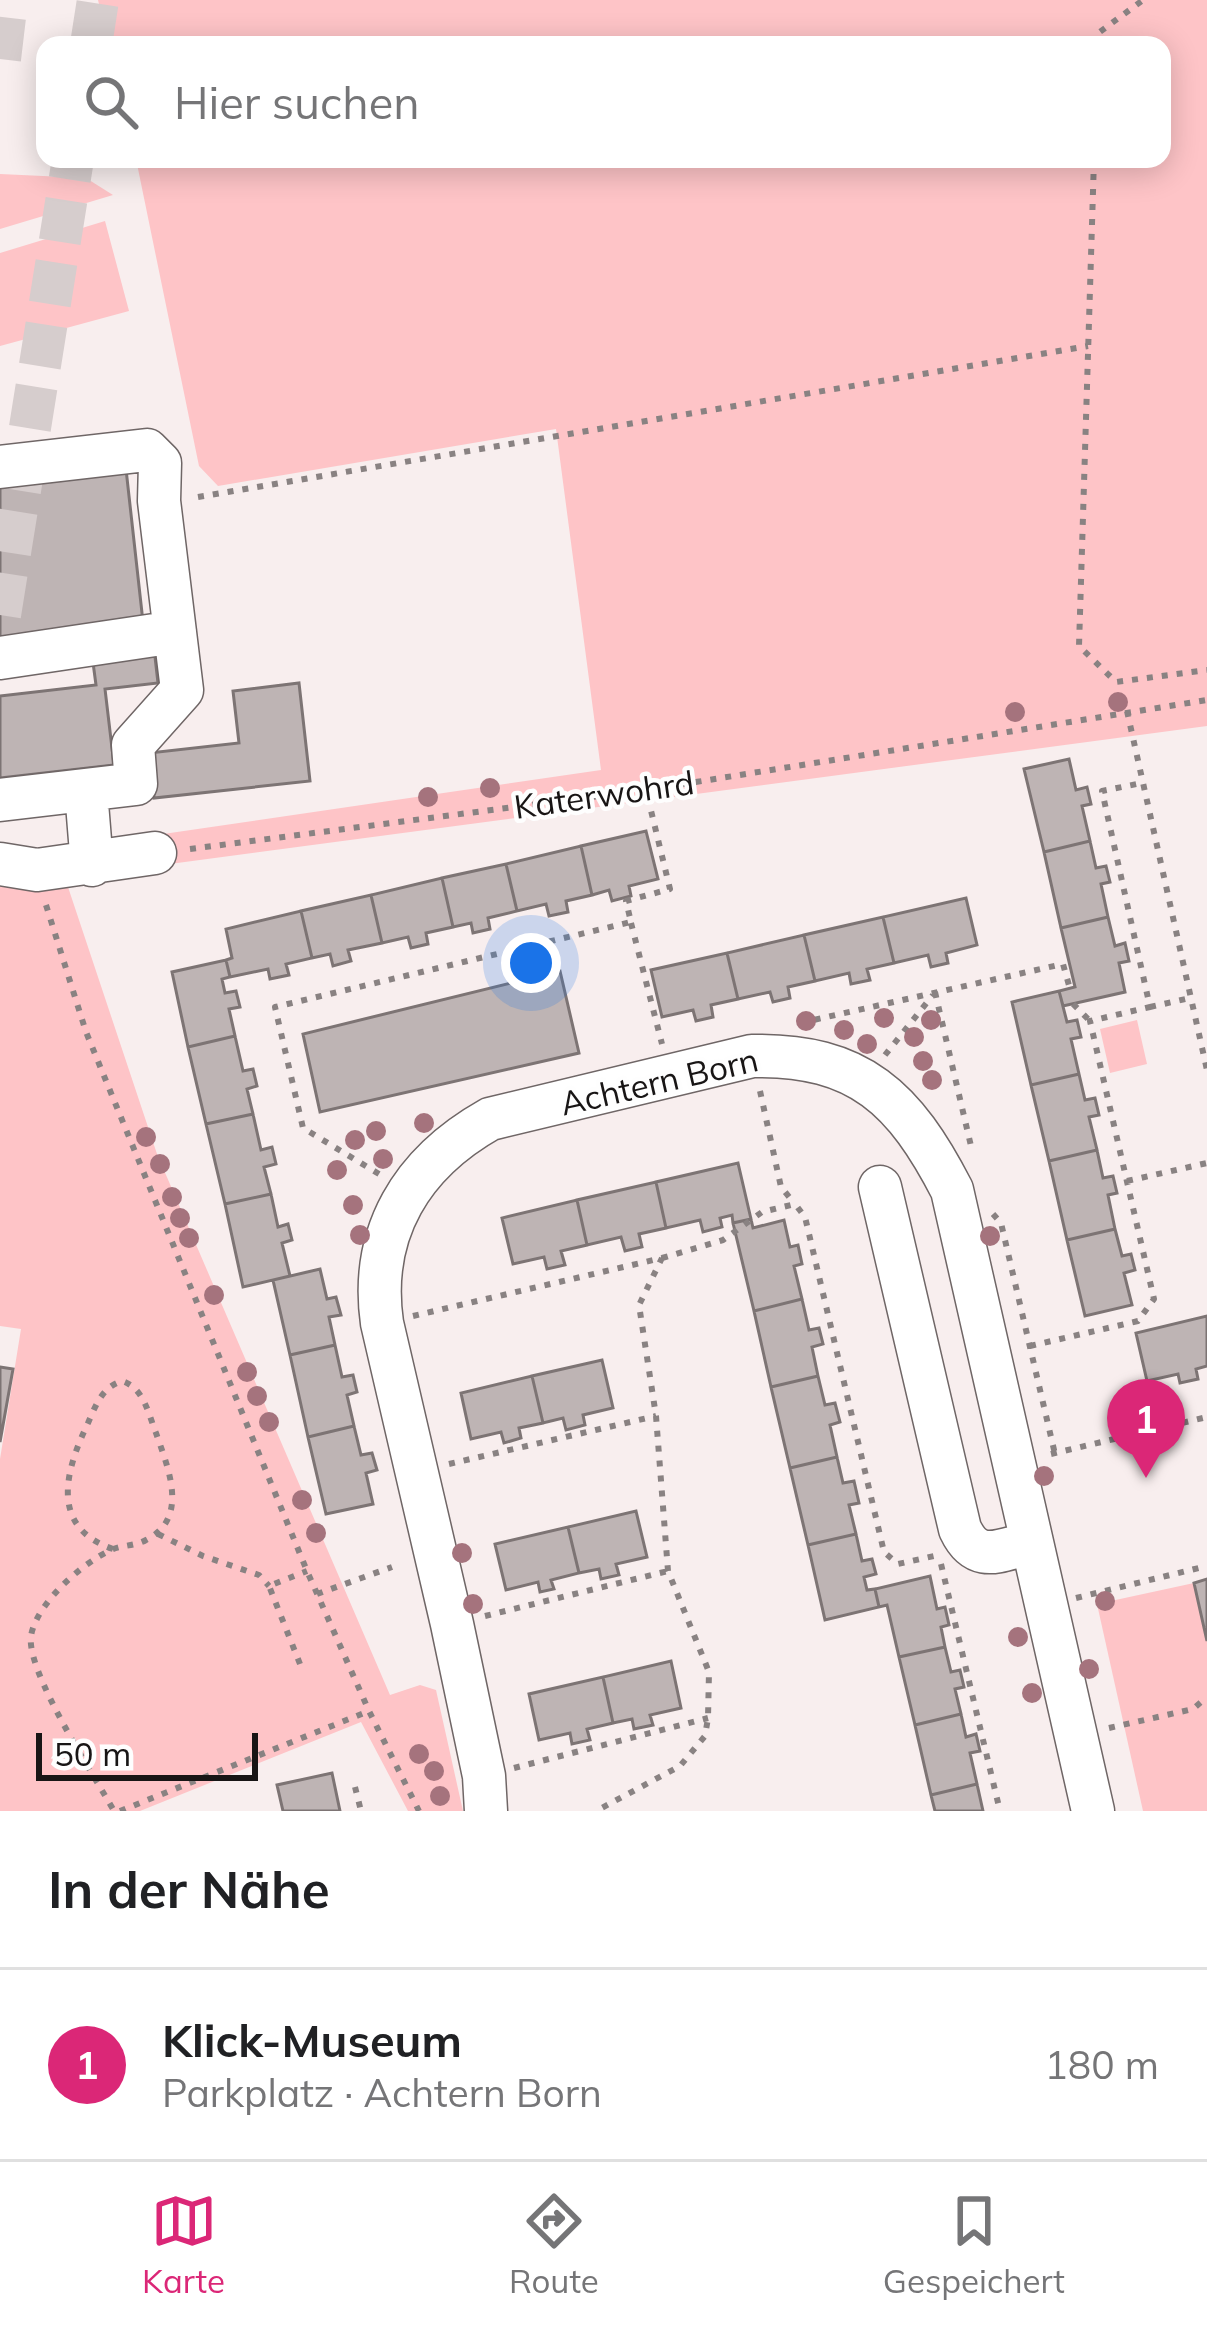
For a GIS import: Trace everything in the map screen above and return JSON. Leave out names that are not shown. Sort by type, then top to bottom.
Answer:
[{"type":"street","points":[[0,467],[147,450],[160,463],[159,501],[182,690],[133,745],[136,784],[0,800]]},
{"type":"street","points":[[0,658],[175,632]]},
{"type":"street","points":[[86,791],[92,865]]},
{"type":"street","points":[[19,868],[92,865],[155,853]]},
{"type":"street","name":"Achtern Born","points":[[485,1793],[452,1624],[382,1323],[378,1294],[386,1237],[407,1192],[456,1138],[490,1119],[752,1056],[790,1055],[828,1064],[864,1081],[905,1112],[952,1190],[1093,1811]]},
{"type":"street","points":[[880,1187],[960,1529],[967,1544],[978,1551],[989,1553],[1030,1543]]},
{"type":"path","points":[[1097,36],[1143,0]]},
{"type":"path","points":[[1094,168],[1079,646],[1116,682],[1207,670]]},
{"type":"path","points":[[198,497],[1088,346]]},
{"type":"path","name":"Katerwohrd","points":[[155,853],[646,790],[1207,700]]},
{"type":"path","points":[[1127,712],[1207,1070]]},
{"type":"path","points":[[1142,783],[1102,791],[1150,1007]]},
{"type":"path","points":[[646,790],[670,889],[626,901],[670,1077]]},
{"type":"path","points":[[19,868],[317,1594],[419,1811]]},
{"type":"path","points":[[407,1192],[303,1128],[275,1007],[631,922]]},
{"type":"path","points":[[795,1024],[1063,964],[1070,989]]},
{"type":"path","points":[[864,1081],[935,992]]},
{"type":"path","points":[[1090,1021],[1190,998]]},
{"type":"path","points":[[1030,1346],[1138,1321],[1154,1299],[1090,1021],[1073,1004]]},
{"type":"path","points":[[752,1056],[781,1187],[805,1217],[884,1552],[898,1564],[939,1555],[1000,1811]]},
{"type":"path","points":[[1126,1181],[1207,1163]]},
{"type":"path","points":[[382,1323],[662,1258],[723,1240],[762,1212],[795,1204]]},
{"type":"path","points":[[596,1811],[680,1766],[705,1736],[708,1718],[709,1672],[668,1571],[656,1416],[639,1305],[662,1258]]},
{"type":"path","points":[[112,1549],[84,1532],[73,1516],[66,1482],[70,1461],[102,1394],[122,1381],[139,1392],[170,1474],[174,1501],[158,1534],[112,1549],[47,1602],[34,1622],[30,1643],[51,1698],[117,1811],[139,1807],[369,1711]]},
{"type":"path","points":[[416,1472],[656,1416]]},
{"type":"path","points":[[1013,1464],[1207,1418]]},
{"type":"path","points":[[158,1534],[202,1556],[259,1575],[269,1586],[300,1664]]},
{"type":"path","points":[[1045,1606],[1205,1565]]},
{"type":"path","points":[[317,1594],[392,1567]]},
{"type":"path","points":[[269,1586],[308,1571]]},
{"type":"path","points":[[452,1624],[668,1571]]},
{"type":"path","points":[[1074,1736],[1193,1709],[1207,1697]]},
{"type":"path","points":[[485,1793],[708,1718]]},
{"type":"path","points":[[356,1787],[361,1811]]},
{"type":"shaded area","points":[[98,0],[1207,0],[1207,726],[65,878],[157,1154],[390,1695],[420,1685],[436,1690],[463,1811],[408,1811],[361,1722],[140,1811],[0,1811],[0,1459],[21,1329],[0,1326],[0,849],[74,847],[601,770],[556,429],[218,486],[199,466],[138,168],[1171,168],[1171,36],[107,36]]},
{"type":"shaded area","points":[[0,174],[86,178],[113,195],[0,229]]},
{"type":"shaded area","points":[[105,221],[129,311],[0,346],[0,253]]},
{"type":"shaded area","points":[[1137,1020],[1147,1064],[1110,1073],[1100,1029]]},
{"type":"shaded area","points":[[1194,1583],[1207,1641],[1207,1811],[1143,1811],[1097,1604]]},
{"type":"building","points":[[126,469],[144,631],[0,647],[0,483]]},
{"type":"building","points":[[154,648],[158,683],[105,689],[114,765],[0,778],[0,696],[96,685],[92,655]]},
{"type":"building","points":[[299,683],[310,781],[154,798],[149,753],[239,743],[233,691]]},
{"type":"building","points":[[1069,759],[1076,790],[1087,787],[1091,804],[1082,806],[1090,841],[1044,852],[1024,769]]},
{"type":"building","points":[[646,831],[658,879],[629,886],[631,896],[612,901],[609,890],[592,895],[581,846]]},
{"type":"building","points":[[1090,841],[1096,868],[1106,866],[1110,882],[1101,884],[1108,917],[1061,928],[1044,852]]},
{"type":"building","points":[[581,846],[592,895],[566,901],[568,912],[549,916],[546,904],[517,911],[506,864]]},
{"type":"building","points":[[506,864],[517,911],[488,918],[490,929],[473,933],[471,923],[453,927],[442,878]]},
{"type":"building","points":[[442,878],[453,927],[426,933],[428,944],[411,948],[408,937],[382,943],[371,895]]},
{"type":"building","points":[[371,895],[382,943],[348,950],[351,961],[333,966],[330,954],[312,958],[301,911]]},
{"type":"building","points":[[966,898],[977,945],[946,953],[948,963],[931,967],[928,955],[894,963],[883,917]]},
{"type":"building","points":[[301,911],[312,958],[286,964],[289,975],[270,979],[268,969],[230,977],[226,929]]},
{"type":"building","points":[[883,917],[894,963],[867,969],[870,980],[851,984],[849,973],[815,981],[804,935]]},
{"type":"building","points":[[1108,917],[1115,946],[1125,943],[1129,961],[1119,963],[1125,992],[1063,1006],[1059,991],[1075,987],[1061,928]]},
{"type":"building","points":[[804,935],[815,981],[788,987],[790,998],[773,1002],[770,992],[738,999],[727,953]]},
{"type":"building","points":[[727,953],[738,999],[711,1005],[713,1017],[696,1021],[693,1010],[662,1017],[651,970]]},
{"type":"building","points":[[226,960],[230,977],[222,979],[225,993],[236,991],[240,1007],[229,1009],[235,1036],[188,1047],[172,972]]},
{"type":"building","points":[[560,971],[579,1053],[320,1112],[303,1034]]},
{"type":"building","points":[[1059,991],[1067,1022],[1077,1020],[1081,1037],[1071,1039],[1079,1074],[1031,1085],[1012,1002]]},
{"type":"building","points":[[235,1036],[243,1071],[253,1069],[257,1086],[247,1089],[253,1114],[206,1124],[188,1047]]},
{"type":"building","points":[[1079,1074],[1085,1100],[1095,1098],[1099,1115],[1089,1117],[1097,1150],[1049,1161],[1031,1085]]},
{"type":"building","points":[[253,1114],[261,1150],[272,1147],[276,1164],[264,1167],[271,1194],[225,1204],[206,1124]]},
{"type":"building","points":[[1097,1150],[1103,1178],[1113,1176],[1117,1193],[1108,1195],[1115,1229],[1067,1240],[1049,1161]]},
{"type":"building","points":[[738,1163],[751,1219],[733,1223],[732,1215],[720,1218],[722,1227],[703,1232],[700,1220],[666,1228],[656,1182]]},
{"type":"building","points":[[656,1182],[666,1228],[639,1234],[642,1247],[625,1251],[621,1237],[587,1245],[577,1200]]},
{"type":"building","points":[[271,1194],[278,1227],[288,1224],[292,1240],[282,1243],[290,1276],[243,1287],[225,1204]]},
{"type":"building","points":[[577,1200],[587,1245],[561,1251],[565,1265],[547,1269],[544,1257],[513,1264],[502,1218]]},
{"type":"building","points":[[751,1219],[753,1228],[784,1220],[790,1247],[798,1245],[802,1264],[794,1266],[802,1299],[754,1311],[733,1223]]},
{"type":"building","points":[[1115,1229],[1122,1256],[1131,1254],[1135,1270],[1124,1273],[1132,1305],[1085,1316],[1067,1240]]},
{"type":"building","points":[[320,1269],[327,1299],[336,1297],[341,1315],[329,1317],[335,1345],[290,1355],[273,1280]]},
{"type":"building","points":[[802,1299],[809,1330],[819,1328],[823,1344],[812,1347],[818,1376],[771,1387],[754,1311]]},
{"type":"building","points":[[1207,1316],[1207,1366],[1196,1369],[1198,1379],[1180,1383],[1178,1374],[1147,1381],[1136,1333]]},
{"type":"building","points":[[335,1345],[342,1377],[353,1375],[357,1392],[347,1395],[354,1426],[308,1437],[290,1355]]},
{"type":"building","points":[[602,1360],[613,1408],[583,1415],[585,1425],[566,1430],[563,1418],[543,1423],[532,1376]]},
{"type":"building","points":[[0,1367],[13,1369],[0,1442]]},
{"type":"building","points":[[532,1376],[543,1423],[519,1428],[521,1438],[504,1443],[501,1432],[471,1439],[461,1393]]},
{"type":"building","points":[[818,1376],[825,1405],[835,1403],[840,1422],[830,1425],[837,1457],[790,1468],[771,1387]]},
{"type":"building","points":[[354,1426],[361,1455],[372,1453],[377,1470],[366,1473],[373,1504],[326,1514],[308,1437]]},
{"type":"building","points":[[837,1457],[843,1483],[854,1481],[859,1503],[849,1505],[856,1534],[808,1545],[790,1468]]},
{"type":"building","points":[[636,1511],[647,1557],[616,1564],[619,1575],[601,1579],[599,1569],[579,1573],[568,1527]]},
{"type":"building","points":[[568,1527],[579,1573],[551,1580],[554,1589],[540,1592],[538,1582],[506,1590],[495,1544]]},
{"type":"building","points":[[856,1534],[862,1561],[872,1559],[876,1574],[864,1577],[867,1590],[875,1589],[879,1607],[825,1620],[808,1545]]},
{"type":"building","points":[[930,1576],[937,1609],[945,1607],[949,1625],[941,1627],[945,1647],[899,1657],[887,1605],[879,1607],[875,1589]]},
{"type":"building","points":[[1207,1579],[1207,1641],[1194,1583]]},
{"type":"building","points":[[945,1647],[951,1672],[960,1670],[964,1687],[955,1689],[961,1714],[915,1725],[899,1657]]},
{"type":"building","points":[[671,1661],[681,1708],[650,1715],[653,1725],[634,1729],[632,1719],[613,1723],[603,1677]]},
{"type":"building","points":[[603,1677],[613,1723],[587,1729],[590,1740],[572,1744],[570,1733],[539,1740],[529,1694]]},
{"type":"building","points":[[961,1714],[966,1737],[976,1734],[980,1751],[970,1753],[977,1784],[931,1795],[915,1725]]},
{"type":"building","points":[[332,1773],[340,1811],[283,1811],[277,1785]]},
{"type":"building","points":[[977,1784],[983,1811],[935,1811],[931,1795]]},
{"type":"tunnel","points":[[0,59],[7,0]]},
{"type":"tunnel","points":[[92,36],[98,0]]},
{"type":"tunnel","points":[[0,615],[72,168]]},
{"type":"place","name":"Klick-Museum","points":[[1146,1478]]}]
